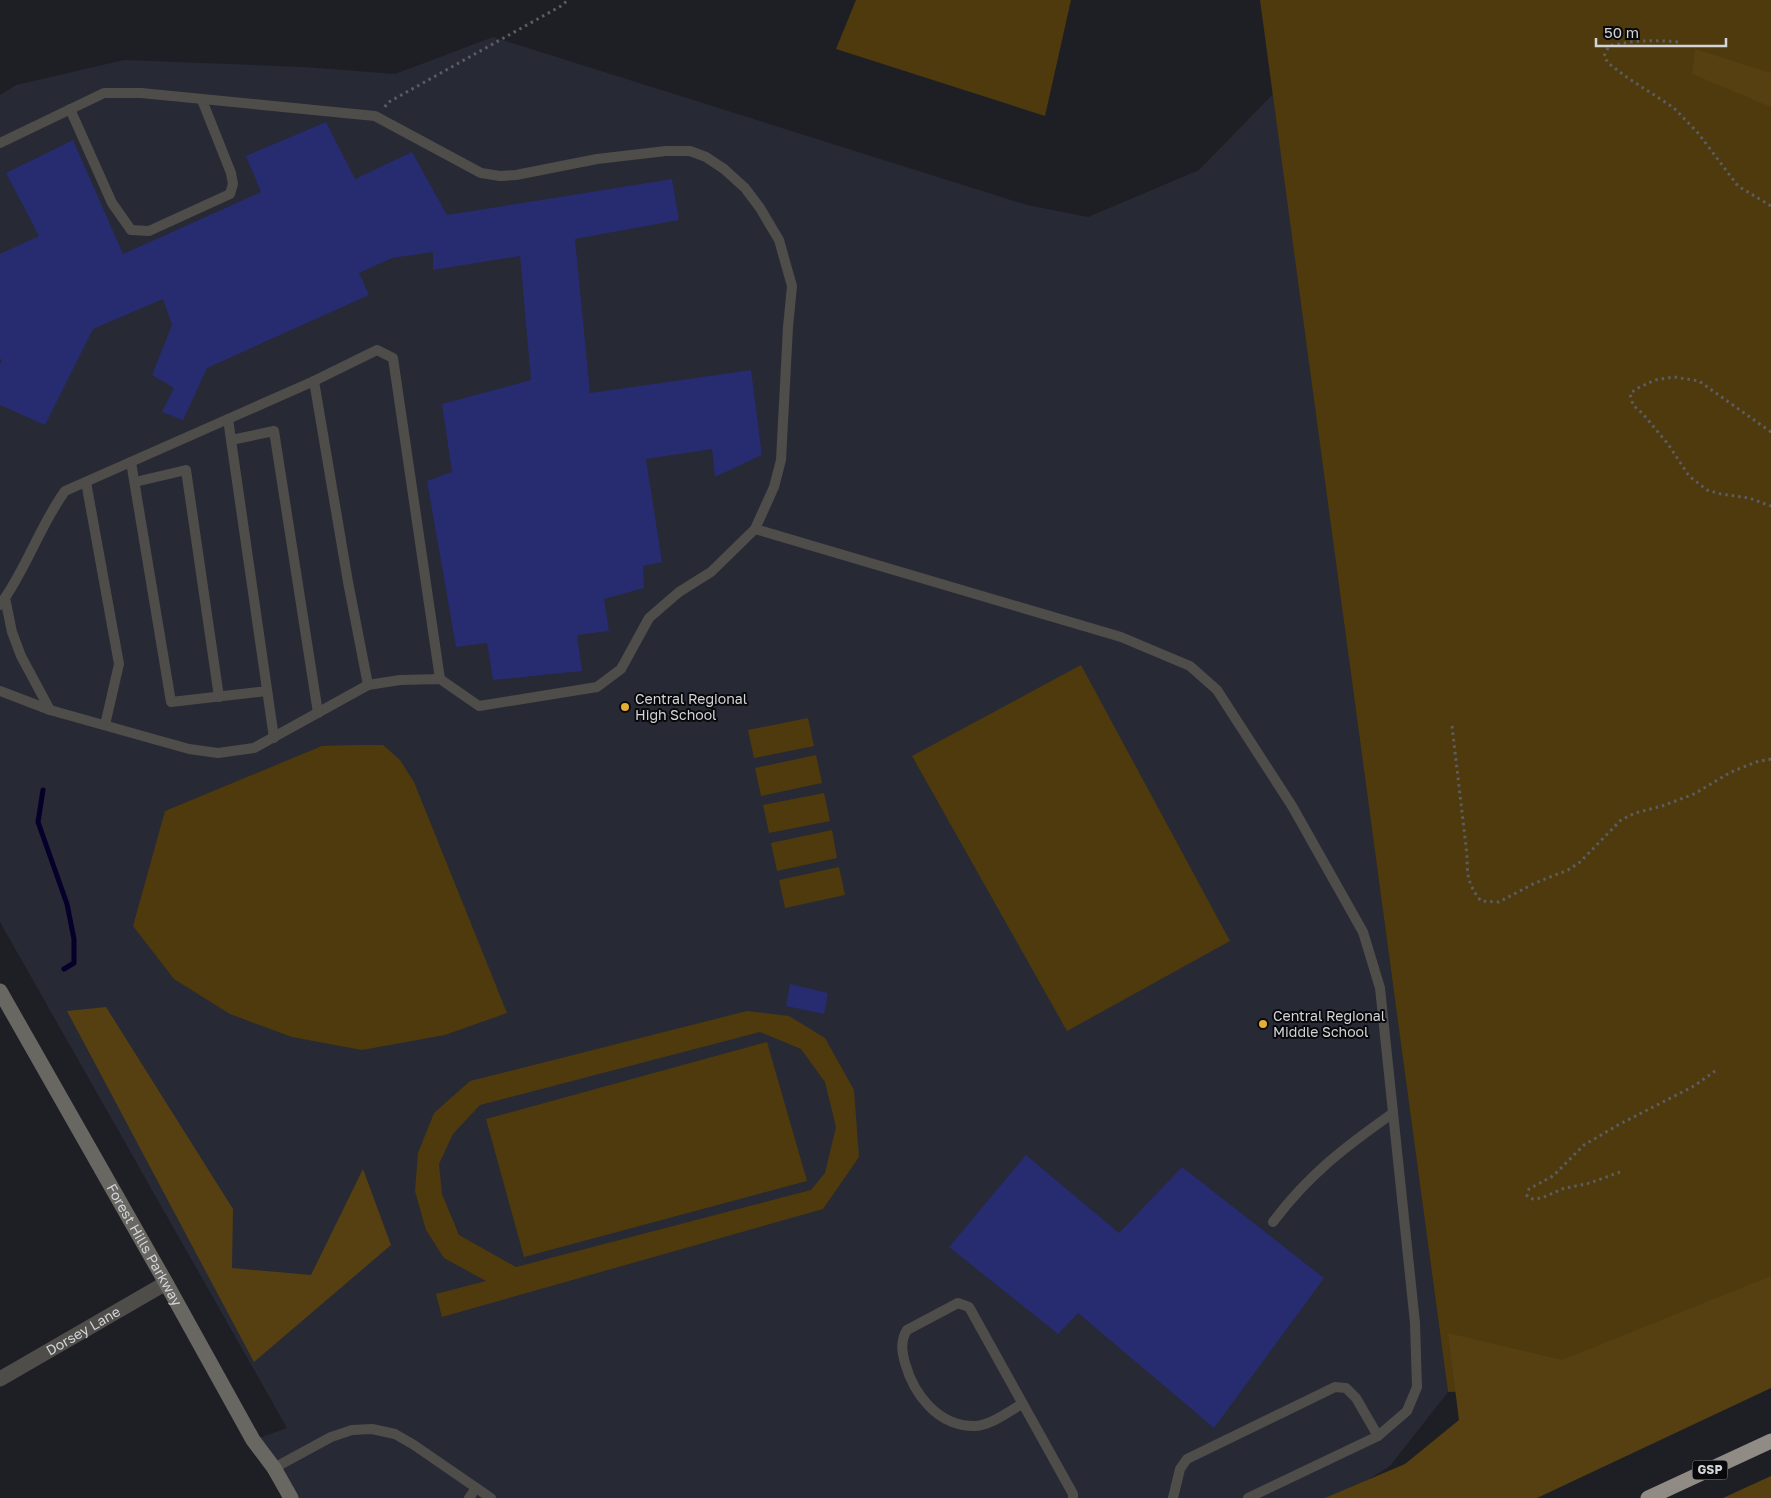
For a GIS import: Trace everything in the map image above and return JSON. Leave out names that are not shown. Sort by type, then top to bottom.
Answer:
[{"type":"highway","name":"GSP","points":[[1648,1498],[1771,1441]]},
{"type":"main road","name":"Forest Hills Parkway","points":[[0,991],[253,1440],[274,1468],[291,1498]]},
{"type":"street","name":"Dorsey Lane","points":[[0,1379],[166,1283]]},
{"type":"lane","points":[[0,143],[104,94],[141,94],[375,116],[481,173],[500,176],[516,175],[598,159],[666,151],[690,151],[706,157],[724,169],[745,188],[760,208],[779,240],[792,286],[781,460],[774,487],[755,529],[711,572],[679,592],[648,618],[621,669],[598,687],[479,706],[440,679],[400,680],[368,685],[254,748],[218,753],[189,749],[50,710],[0,691]]},
{"type":"lane","points":[[70,109],[112,203],[131,230],[149,231],[230,194],[233,184],[231,173],[202,100]]},
{"type":"lane","points":[[50,710],[22,656],[3,602],[19,576],[54,506],[64,491],[314,381],[378,350],[394,358],[440,679]]},
{"type":"lane","points":[[314,381],[348,582],[368,685]]},
{"type":"lane","points":[[228,419],[274,738]]},
{"type":"lane","points":[[231,440],[274,431],[318,713]]},
{"type":"lane","points":[[131,462],[171,702],[267,691]]},
{"type":"lane","points":[[135,482],[186,470],[219,697]]},
{"type":"lane","points":[[86,482],[119,664],[105,725]]},
{"type":"lane","points":[[755,529],[1121,637],[1190,666],[1218,690],[1292,806],[1363,932],[1380,988],[1415,1322],[1417,1387],[1407,1412],[1378,1436],[1248,1498]]},
{"type":"lane","points":[[1273,1222],[1309,1178],[1342,1150],[1393,1113]]},
{"type":"lane","points":[[1022,1404],[986,1424],[975,1426],[957,1424],[944,1418],[930,1408],[919,1394],[909,1376],[902,1338],[907,1330],[958,1303],[969,1307],[1073,1494],[1073,1498]]},
{"type":"lane","points":[[1173,1498],[1180,1470],[1187,1459],[1335,1387],[1346,1388],[1356,1398],[1378,1436]]},
{"type":"lane","points":[[274,1468],[331,1437],[352,1430],[372,1430],[395,1434],[491,1498]]},
{"type":"lane","points":[[469,1498],[476,1488]]},
{"type":"path","points":[[380,119],[387,102],[561,6],[568,0]]},
{"type":"path","points":[[1678,42],[1649,40],[1626,42],[1609,46],[1604,56],[1608,63],[1625,76],[1674,108],[1698,133],[1738,186],[1771,206]]},
{"type":"path","points":[[1771,432],[1699,381],[1674,377],[1655,380],[1630,394],[1633,405],[1668,444],[1689,476],[1707,490],[1749,498],[1771,506]]},
{"type":"path","points":[[1452,726],[1467,855],[1467,876],[1473,891],[1481,901],[1498,902],[1534,883],[1568,870],[1580,862],[1621,820],[1635,813],[1662,806],[1694,794],[1731,772],[1756,762],[1771,759]]},
{"type":"path","points":[[1620,1172],[1590,1183],[1562,1189],[1542,1198],[1533,1199],[1527,1196],[1529,1189],[1553,1176],[1584,1145],[1618,1125],[1694,1086],[1715,1071]]},
{"type":"shaded area","points":[[856,0],[1071,0],[1045,116],[836,49]]},
{"type":"shaded area","points":[[1260,0],[1771,0],[1771,1279],[1551,1388],[1448,1392]]},
{"type":"shaded area","name":"Central Regional High School","points":[[493,37],[1027,205],[1088,217],[1199,170],[1273,94],[1448,1392],[1390,1466],[1338,1498],[291,1498],[253,1440],[287,1428],[0,922],[0,95],[16,85],[124,60],[305,67],[395,74]]},
{"type":"shaded area","points":[[1695,49],[1771,73],[1771,107],[1692,74]]},
{"type":"shaded area","points":[[1081,665],[1230,941],[1067,1031],[912,756]]},
{"type":"shaded area","points":[[808,718],[814,746],[754,758],[748,730]]},
{"type":"shaded area","points":[[383,745],[400,760],[414,782],[507,1013],[445,1035],[362,1050],[292,1037],[230,1014],[174,979],[133,926],[165,811],[322,746]]},
{"type":"shaded area","points":[[816,755],[822,783],[761,796],[755,768]]},
{"type":"shaded area","points":[[824,793],[830,821],[769,833],[763,805]]},
{"type":"shaded area","points":[[832,830],[837,858],[777,871],[771,843]]},
{"type":"shaded area","points":[[839,867],[845,895],[785,908],[779,880]]},
{"type":"shaded area","points":[[106,1007],[233,1209],[232,1268],[311,1275],[363,1169],[391,1245],[254,1362],[67,1011]]},
{"type":"shaded area","points":[[747,1011],[789,1016],[825,1038],[854,1090],[859,1157],[823,1209],[442,1317],[436,1294],[486,1281],[444,1258],[426,1230],[415,1191],[418,1153],[434,1113],[470,1081]],"holes":[[[760,1032],[801,1049],[825,1082],[836,1127],[825,1173],[811,1190],[516,1267],[459,1235],[442,1194],[439,1164],[453,1134],[480,1105]]]},
{"type":"shaded area","points":[[767,1042],[807,1181],[524,1257],[486,1119]]},
{"type":"shaded area","points":[[1771,1276],[1771,1388],[1537,1498],[1325,1498],[1405,1464],[1459,1420],[1448,1333],[1562,1360]]},
{"type":"shaded area","points":[[1771,1476],[1771,1498],[1723,1498]]},
{"type":"building","points":[[326,122],[355,179],[412,152],[447,215],[672,179],[679,220],[575,239],[590,393],[751,370],[762,455],[715,477],[712,449],[646,459],[662,562],[643,566],[644,588],[604,599],[609,631],[577,635],[582,671],[493,680],[487,643],[456,647],[427,481],[452,472],[442,404],[531,380],[520,256],[433,270],[433,252],[392,258],[359,273],[369,295],[207,368],[183,420],[162,412],[174,388],[152,375],[172,325],[163,299],[93,329],[45,425],[0,405],[0,364],[2,360],[0,359],[0,254],[39,236],[6,173],[73,140],[123,254],[261,192],[246,156]]},
{"type":"building","points":[[790,984],[828,993],[824,1014],[786,1006]]},
{"type":"building","points":[[1026,1155],[1119,1233],[1182,1167],[1324,1278],[1214,1428],[1078,1313],[1058,1334],[949,1247]]},
{"type":"waterway","points":[[43,790],[38,822],[67,904],[74,939],[74,963],[64,969]]},
{"type":"place","name":"Central Regional High School","points":[[625,707]]},
{"type":"place","name":"Central Regional Middle School","points":[[1263,1024]]}]
